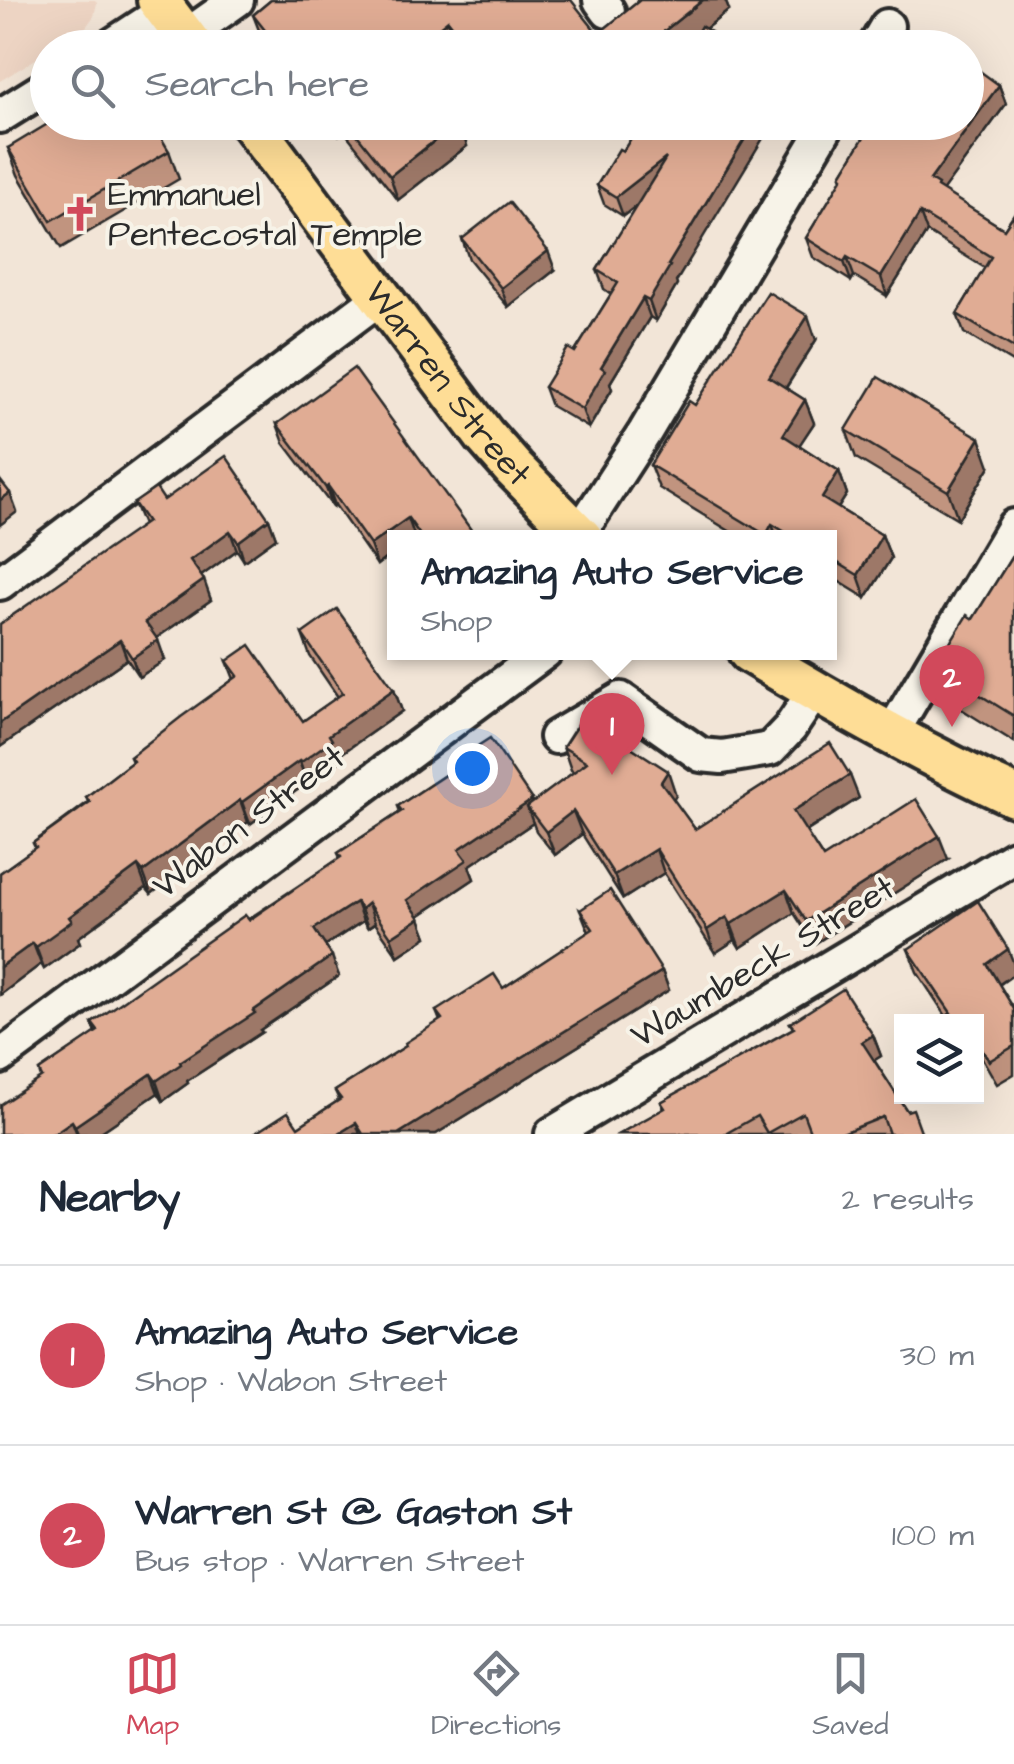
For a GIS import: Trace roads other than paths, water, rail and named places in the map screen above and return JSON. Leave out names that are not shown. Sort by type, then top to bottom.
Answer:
[{"type":"main road","name":"Warren Street","points":[[263,140],[492,444],[574,530]]},
{"type":"main road","points":[[762,660],[814,692],[1014,796]]},
{"type":"street","points":[[176,23],[237,0]]},
{"type":"street","points":[[0,116],[30,97]]},
{"type":"street","points":[[584,530],[818,140]]},
{"type":"street","points":[[0,582],[381,297]]},
{"type":"street","points":[[892,733],[1014,526]]},
{"type":"street","name":"Wabon Street","points":[[0,1057],[534,660]]},
{"type":"street","points":[[556,737],[620,699],[701,755],[722,757],[770,749],[814,692]]},
{"type":"street","name":"Waumbeck Street","points":[[552,1134],[1014,857]]},
{"type":"place","name":"Emmanuel Pentecostal Temple","points":[[80,214]]},
{"type":"place","name":"Warren St @ Gaston St","points":[[952,727]]},
{"type":"place","name":"Amazing Auto Service","points":[[612,775]]}]
